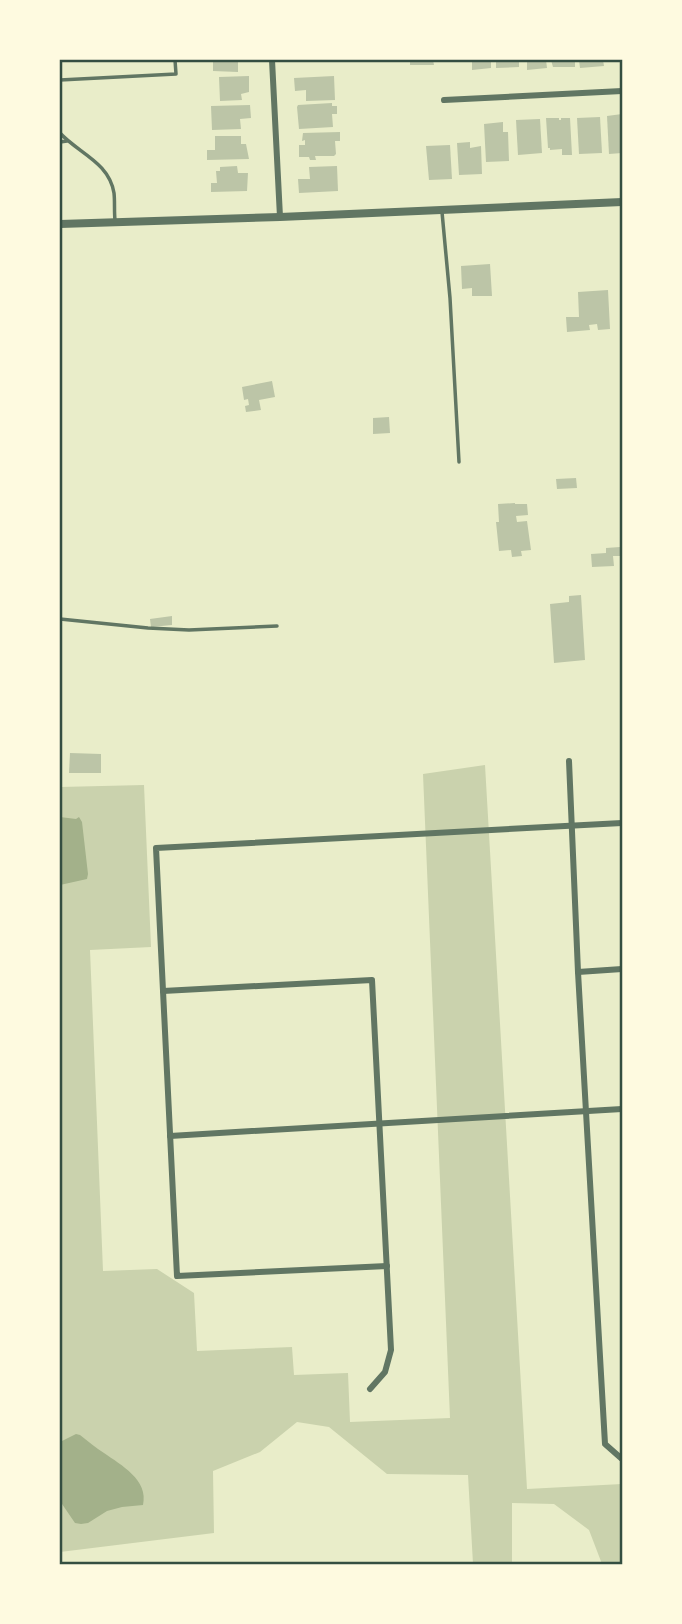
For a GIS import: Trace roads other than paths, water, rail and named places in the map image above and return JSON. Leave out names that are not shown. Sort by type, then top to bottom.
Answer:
[{"type":"street","points":[[272,60],[281,217]]},
{"type":"street","points":[[444,100],[622,91]]},
{"type":"street","points":[[60,224],[622,202]]},
{"type":"street","points":[[569,761],[578,972],[606,1444],[622,1459]]},
{"type":"street","points":[[387,1266],[177,1276],[156,848],[622,823]]},
{"type":"street","points":[[578,972],[622,970]]},
{"type":"street","points":[[163,991],[372,980],[391,1350],[385,1372],[370,1389]]},
{"type":"street","points":[[170,1136],[622,1109]]},
{"type":"lane","points":[[60,80],[176,74],[175,60]]},
{"type":"lane","points":[[60,133],[94,160],[107,175],[114,192],[115,222]]},
{"type":"lane","points":[[60,142],[67,141]]},
{"type":"lane","points":[[442,210],[450,287],[459,462]]},
{"type":"lane","points":[[60,619],[189,630],[277,626]]}]
